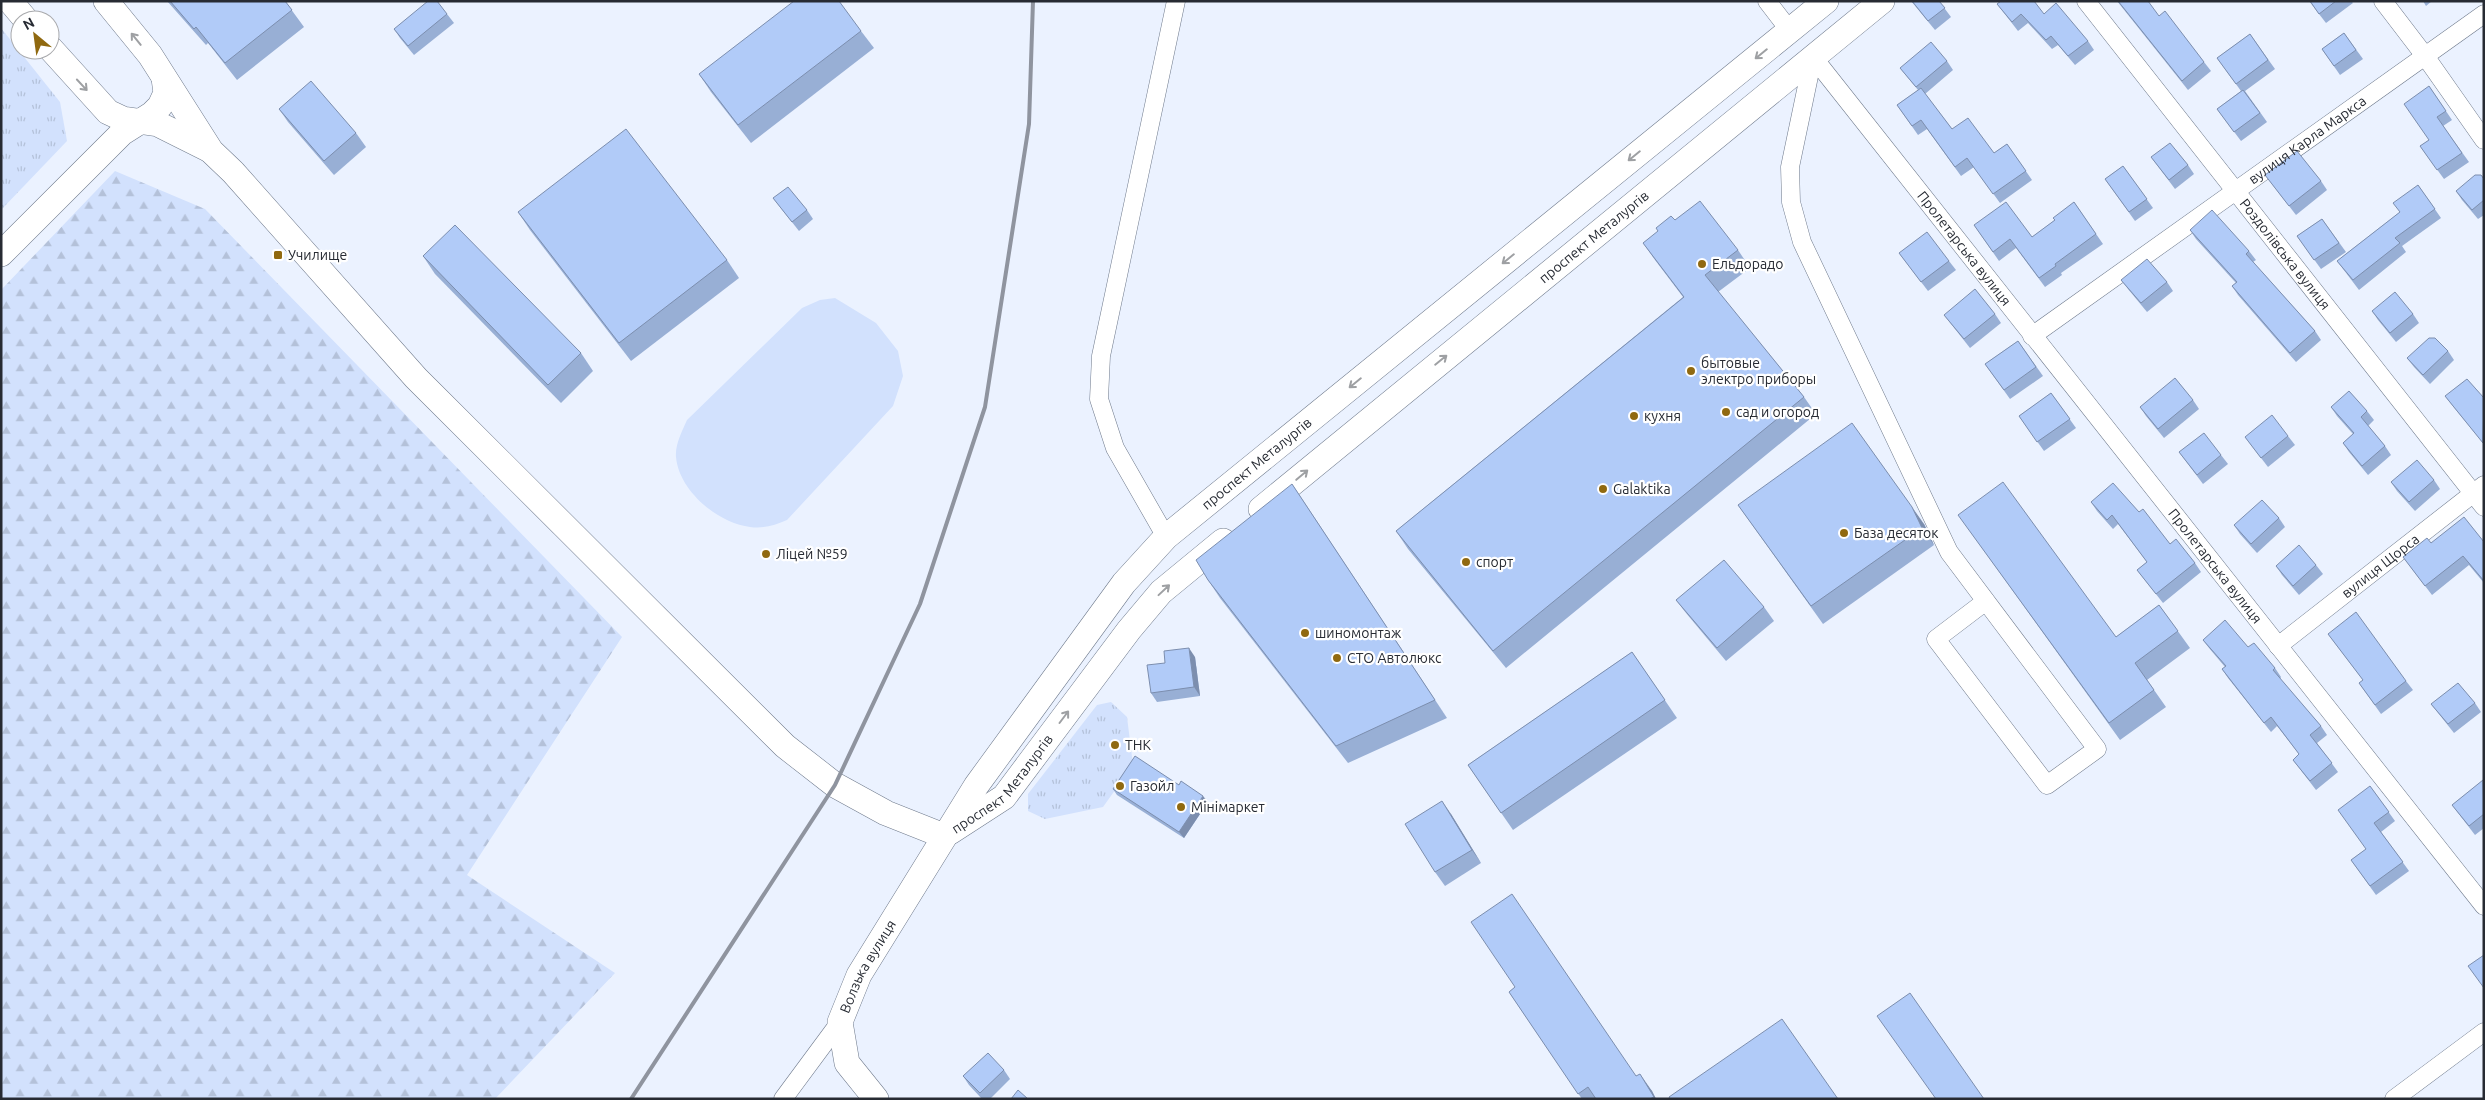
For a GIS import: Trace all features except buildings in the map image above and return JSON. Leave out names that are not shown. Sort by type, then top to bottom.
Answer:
[{"type":"street","points":[[106,1],[150,55],[212,151],[233,172],[416,378],[785,746],[835,785],[886,813],[944,836]]},
{"type":"street","points":[[1166,537],[1115,448],[1100,399],[1101,356],[1176,1]]},
{"type":"street","points":[[1767,1],[1813,57],[1790,167],[1791,202],[1802,242],[1949,552],[1986,601],[2097,749],[2047,785],[1936,639],[1986,601]]},
{"type":"street","name":"проспект Металургів","points":[[944,836],[976,786],[1124,583],[1166,537],[1826,1]]},
{"type":"street","name":"проспект Металургів","points":[[944,836],[1004,797],[1129,630],[1161,592],[1415,381],[1882,1]]},
{"type":"street","name":"Роздолівська вулиця","points":[[2086,1],[2235,192],[2480,495]]},
{"type":"street","points":[[2382,1],[2425,56],[2484,140]]},
{"type":"street","name":"вулиця Карла Маркса","points":[[2032,336],[2484,14]]},
{"type":"street","name":"Пролетарська вулиця","points":[[1813,57],[2484,906]]},
{"type":"street","points":[[60,59],[108,112],[123,119],[158,124],[212,151]]},
{"type":"street","points":[[1,254],[122,132],[160,106],[166,93],[164,78]]},
{"type":"street","points":[[107,148],[111,130],[108,112]]},
{"type":"street","points":[[1390,354],[1391,364],[1396,372],[1404,379],[1415,381]]},
{"type":"street","name":"вулиця Щорса","points":[[2278,646],[2480,495]]},
{"type":"street","name":"Волзька вулиця","points":[[876,1099],[847,1062],[840,1022],[859,975],[944,836]]},
{"type":"street","points":[[783,1099],[840,1022]]},
{"type":"street","points":[[2394,1099],[2484,1032]]},
{"type":"green space","points":[[1,28],[10,39],[10,60],[27,60],[60,102],[67,141],[1,210]]},
{"type":"green space","points":[[115,171],[205,209],[622,637],[467,875],[615,973],[495,1099],[1,1099],[1,290]]},
{"type":"green space","points":[[835,298],[876,323],[898,351],[903,376],[893,406],[787,520],[769,526],[750,527],[725,519],[713,512],[692,493],[684,482],[679,470],[676,457],[677,448],[687,420],[802,308],[820,300]]},
{"type":"green space","points":[[1111,702],[1127,717],[1133,765],[1103,807],[1045,819],[1028,811],[1028,794],[1097,705]]},
{"type":"railway","points":[[631,1099],[835,785],[920,604],[985,407],[1029,124],[1033,1]]},
{"type":"place","name":"Училище","points":[[278,255]]},
{"type":"place","name":"Ельдорадо","points":[[1702,264]]},
{"type":"place","name":"бытовые электро приборы","points":[[1691,371]]},
{"type":"place","name":"сад и огород","points":[[1726,412]]},
{"type":"place","name":"кухня","points":[[1634,416]]},
{"type":"place","name":"Galaktika","points":[[1603,489]]},
{"type":"place","name":"База десяток","points":[[1844,533]]},
{"type":"place","name":"Ліцей №59","points":[[766,554]]},
{"type":"place","name":"спорт","points":[[1466,562]]},
{"type":"place","name":"шиномонтаж","points":[[1305,633]]},
{"type":"place","name":"СТО Автолюкс","points":[[1337,658]]},
{"type":"place","name":"ТНК","points":[[1115,745]]},
{"type":"place","name":"Газойл","points":[[1120,786]]},
{"type":"place","name":"Мінімаркет","points":[[1181,807]]}]
